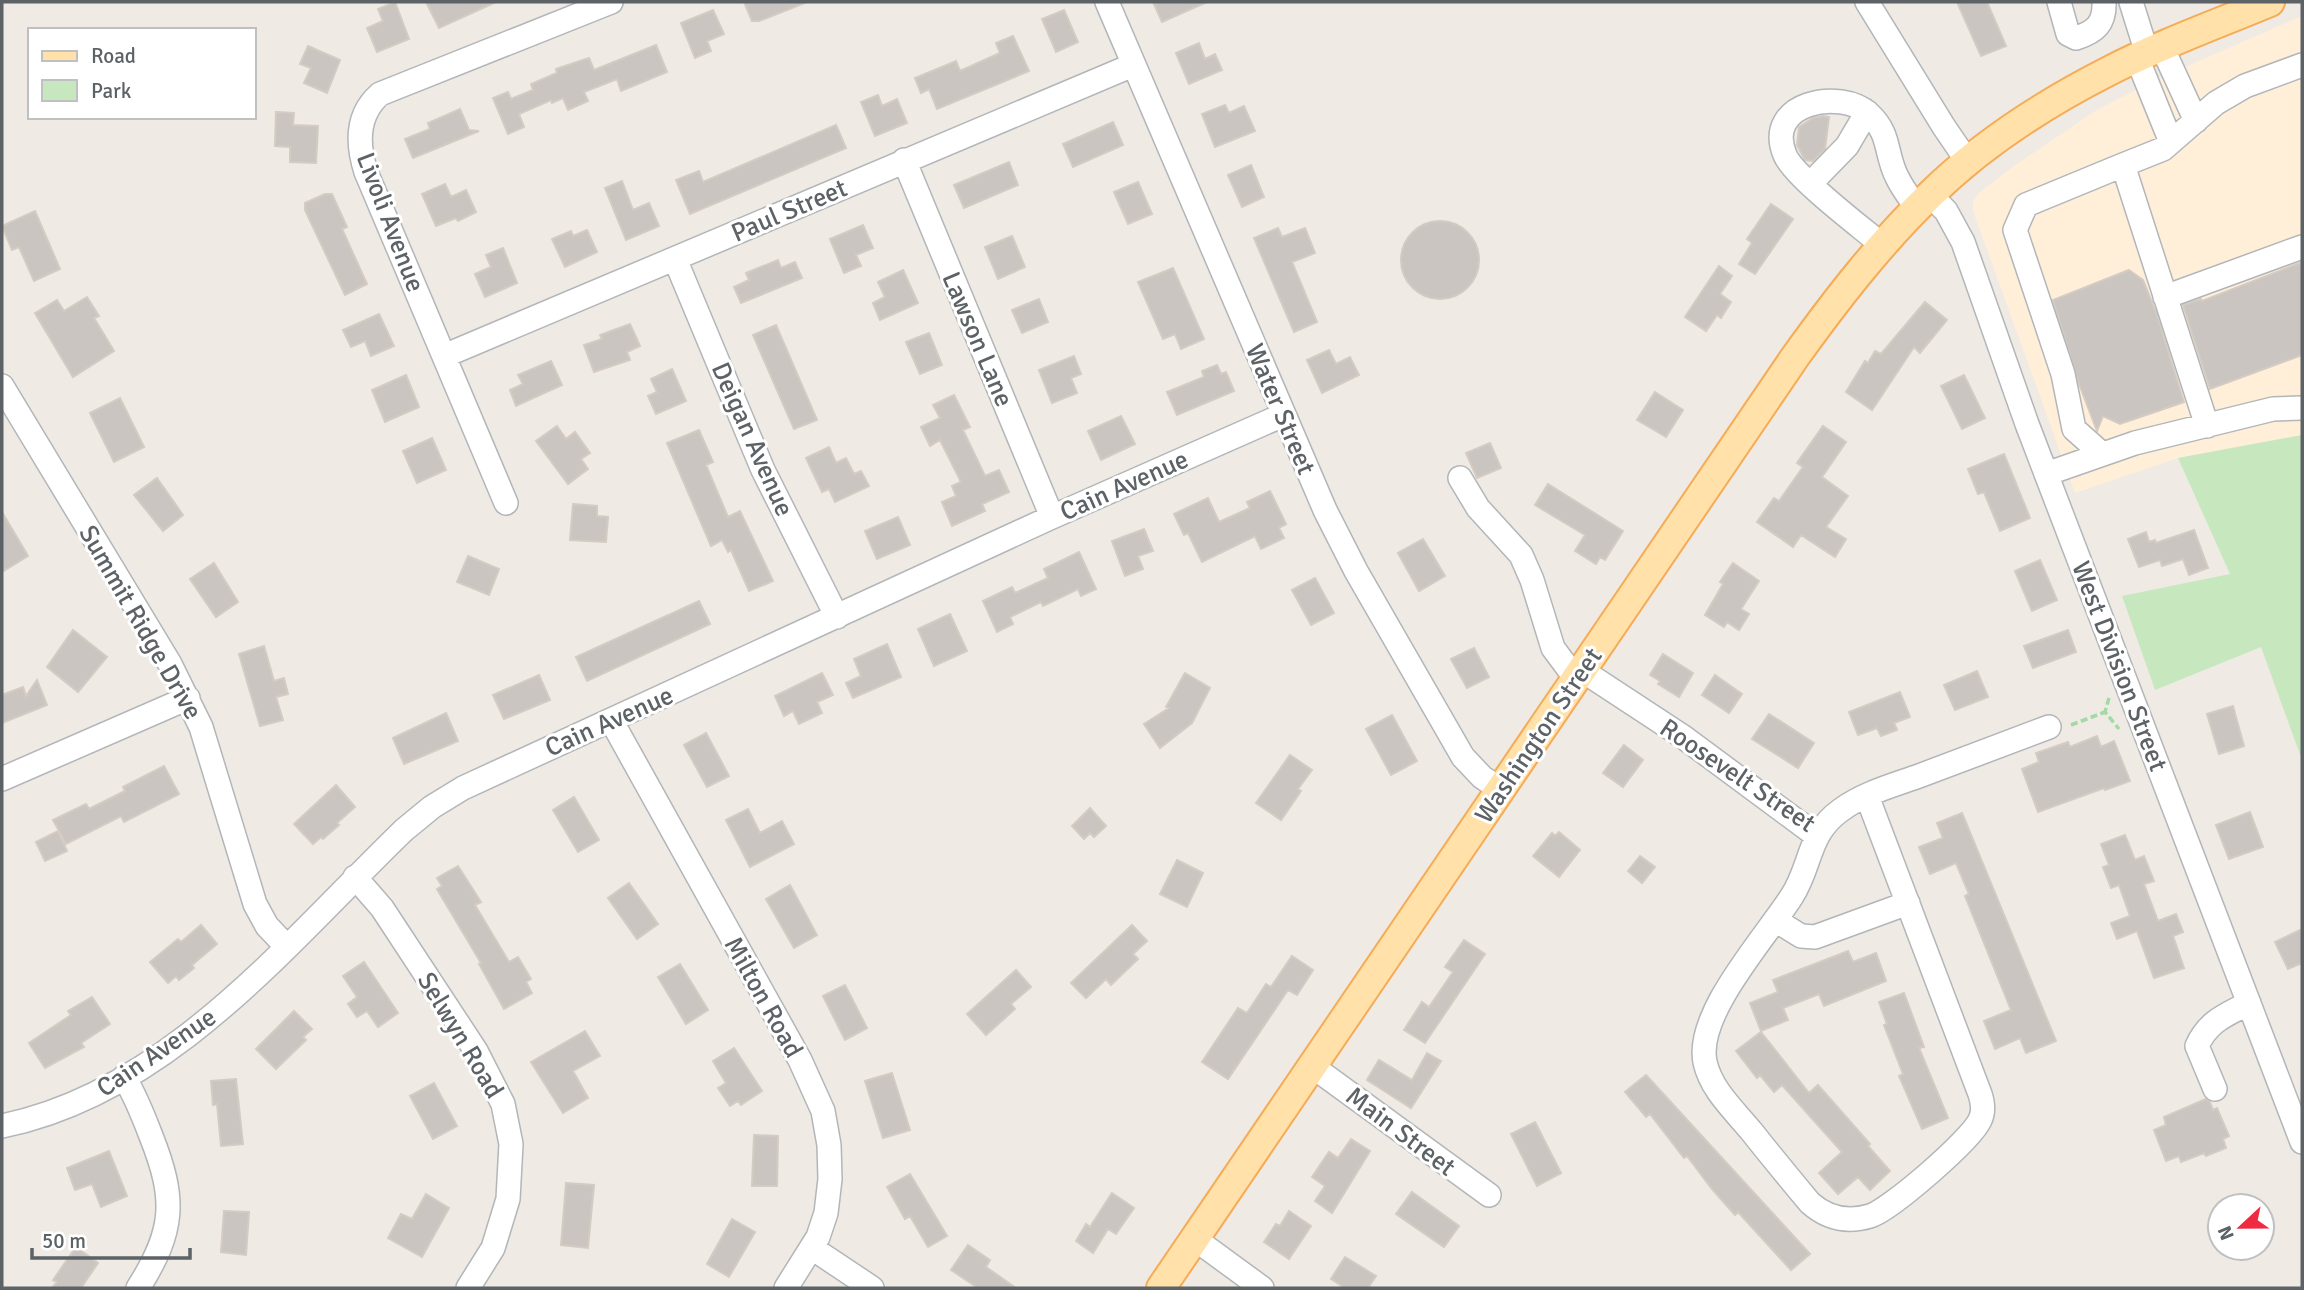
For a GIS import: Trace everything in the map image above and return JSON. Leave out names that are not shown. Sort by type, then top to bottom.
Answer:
[{"type":"main road","name":"Washington Street","points":[[1161,1288],[1801,349],[1882,246],[1923,201],[1968,162],[2047,106],[2091,80],[2270,2]]},
{"type":"street","name":"Livoli Avenue","points":[[506,503],[363,161],[360,136],[365,112],[372,102],[390,90],[611,2]]},
{"type":"street","name":"Water Street","points":[[1107,2],[1283,415],[1345,551],[1456,746],[1473,768],[1501,790]]},
{"type":"street","points":[[1867,2],[1968,162]]},
{"type":"street","points":[[2059,2],[2068,34],[2073,38],[2091,33],[2097,28],[2104,14],[2104,2]]},
{"type":"street","points":[[2131,2],[2149,53],[2171,142]]},
{"type":"street","points":[[2149,53],[2196,121]]},
{"type":"street","name":"Paul Street","points":[[444,356],[1133,65]]},
{"type":"street","points":[[2102,454],[2074,429],[2063,374],[2015,230],[2026,205],[2163,149],[2216,103],[2245,86],[2302,65]]},
{"type":"street","points":[[1811,184],[1847,146],[1867,112],[1848,103],[1828,101],[1797,108],[1788,115],[1782,126],[1780,139],[1786,158],[1811,184],[1882,246]]},
{"type":"street","name":"West Division Street","points":[[1867,112],[1882,130],[1895,175],[1923,201],[1946,211],[1963,242],[2046,474],[2302,1142]]},
{"type":"street","name":"Lawson Lane","points":[[904,160],[1052,517]]},
{"type":"street","points":[[2123,165],[2207,426]]},
{"type":"street","points":[[2165,297],[2302,247]]},
{"type":"street","name":"Deigan Avenue","points":[[675,259],[763,470],[837,617]]},
{"type":"street","name":"Summit Ridge Drive","points":[[2,386],[188,698],[206,742],[255,904],[267,926],[286,946]]},
{"type":"street","points":[[2046,474],[2135,443],[2273,409],[2302,408]]},
{"type":"street","name":"Cain Avenue","points":[[2,1126],[61,1109],[124,1077],[206,1021],[418,818],[447,797],[500,770],[1052,517],[1283,415]]},
{"type":"street","points":[[1460,478],[1478,508],[1521,555],[1532,580],[1553,648],[1579,675]]},
{"type":"street","name":"Roosevelt Street","points":[[1579,675],[1682,736],[1817,836],[1840,811],[1867,796],[2049,727]]},
{"type":"street","points":[[2,779],[188,698]]},
{"type":"street","name":"Milton Road","points":[[611,720],[816,1093],[826,1128],[830,1179],[822,1226],[812,1248],[786,1288]]},
{"type":"street","points":[[1817,836],[1797,887],[1718,1006],[1704,1039],[1706,1064],[1716,1087],[1810,1203],[1830,1217],[1860,1218],[1879,1213],[1961,1145],[1976,1128],[1983,1111],[1980,1094],[1867,796]]},
{"type":"street","name":"Selwyn Road","points":[[355,877],[382,908],[476,1051],[503,1104],[511,1144],[508,1199],[493,1248],[468,1288]]},
{"type":"street","points":[[1775,920],[1801,936],[1815,937],[1908,902]]},
{"type":"street","points":[[2215,1089],[2197,1046],[2203,1032],[2215,1021],[2249,1003]]},
{"type":"street","name":"Main Street","points":[[1312,1066],[1489,1195]]},
{"type":"street","points":[[124,1077],[138,1103],[158,1153],[169,1204],[163,1240],[138,1288]]},
{"type":"street","points":[[1195,1239],[1262,1288]]},
{"type":"street","points":[[812,1248],[872,1288]]},
{"type":"path","points":[[2049,727],[2064,728],[2105,712]]},
{"type":"shaded area","points":[[2302,16],[2302,435],[2178,458],[2075,493],[1973,211],[1973,201],[1979,193],[2011,168],[2095,111],[2155,80]]},
{"type":"green space","points":[[2302,435],[2302,760],[2261,647],[2155,690],[2122,596],[2230,574],[2178,458]]},
{"type":"building","points":[[395,2],[409,39],[377,52],[367,28],[383,21],[378,9]]},
{"type":"building","points":[[426,2],[496,2],[439,28]]},
{"type":"building","points":[[744,2],[805,3],[759,21],[752,21]]},
{"type":"building","points":[[1153,2],[1207,2],[1162,22]]},
{"type":"building","points":[[1957,2],[1987,2],[2006,46],[1981,56]]},
{"type":"building","points":[[713,10],[724,34],[707,41],[711,51],[695,58],[681,23]]},
{"type":"building","points":[[1064,10],[1078,42],[1056,52],[1042,19]]},
{"type":"building","points":[[1013,36],[1029,71],[937,109],[929,89],[921,93],[915,78],[956,61],[960,71],[1000,53],[996,43]]},
{"type":"building","points":[[1199,43],[1205,59],[1215,54],[1222,70],[1189,84],[1176,53]]},
{"type":"building","points":[[656,45],[667,72],[621,91],[617,79],[584,92],[588,101],[568,110],[563,98],[552,103],[551,100],[519,114],[524,127],[508,134],[493,98],[508,92],[511,99],[533,90],[531,84],[557,73],[556,69],[589,58],[594,70]]},
{"type":"building","points":[[308,46],[340,60],[327,93],[304,83],[311,68],[300,64]]},
{"type":"building","points":[[878,95],[882,106],[897,99],[907,123],[875,136],[861,102]]},
{"type":"building","points":[[1225,105],[1229,113],[1244,106],[1255,131],[1215,147],[1202,114]]},
{"type":"building","points":[[460,109],[469,130],[479,131],[413,158],[405,139],[430,129],[428,123]]},
{"type":"building","points":[[276,112],[294,113],[293,125],[318,126],[316,163],[290,162],[290,147],[275,146]]},
{"type":"building","points":[[1829,117],[1825,149],[1813,161],[1805,160],[1797,145],[1799,127],[1813,118]]},
{"type":"building","points":[[1113,122],[1123,145],[1073,167],[1063,144]]},
{"type":"building","points":[[836,125],[846,148],[690,214],[676,180],[699,171],[703,182]]},
{"type":"building","points":[[1009,162],[1018,185],[964,208],[954,185]]},
{"type":"building","points":[[1251,165],[1264,197],[1242,207],[1228,175]]},
{"type":"building","points":[[622,181],[633,210],[649,203],[659,226],[626,240],[605,188]]},
{"type":"building","points":[[1138,182],[1152,214],[1128,224],[1114,192]]},
{"type":"building","points":[[445,184],[451,197],[466,190],[476,212],[458,221],[456,218],[436,226],[422,194]]},
{"type":"building","points":[[325,194],[332,194],[347,227],[342,229],[367,284],[345,295],[305,210],[305,203]]},
{"type":"building","points":[[1771,204],[1793,219],[1755,274],[1739,264],[1752,243],[1747,239]]},
{"type":"building","points":[[35,211],[60,269],[34,281],[19,247],[12,250],[2,226]]},
{"type":"building","points":[[1440,221],[1455,224],[1468,232],[1476,245],[1479,260],[1476,275],[1468,288],[1455,296],[1440,299],[1425,296],[1412,288],[1404,275],[1401,260],[1404,245],[1412,232],[1425,224]]},
{"type":"building","points":[[863,225],[873,248],[856,255],[861,266],[844,273],[830,239]]},
{"type":"building","points":[[1278,228],[1282,237],[1305,228],[1315,253],[1292,262],[1317,322],[1294,332],[1254,238]]},
{"type":"building","points":[[587,230],[597,252],[565,267],[552,239],[571,231],[573,236]]},
{"type":"building","points":[[1012,236],[1025,267],[998,279],[985,247]]},
{"type":"building","points":[[503,248],[517,283],[485,297],[475,274],[491,267],[486,255]]},
{"type":"building","points":[[778,260],[781,268],[795,262],[802,278],[741,303],[734,287],[749,280],[746,273]]},
{"type":"building","points":[[2302,262],[2302,355],[2210,389],[2183,305],[2201,299],[2202,301]]},
{"type":"building","points":[[1719,266],[1732,276],[1720,294],[1731,302],[1721,318],[1717,315],[1706,331],[1685,317]]},
{"type":"building","points":[[1173,268],[1204,339],[1181,349],[1175,334],[1163,339],[1138,282]]},
{"type":"building","points":[[903,270],[918,303],[880,320],[873,303],[885,297],[878,282]]},
{"type":"building","points":[[2129,270],[2143,280],[2156,312],[2184,402],[2120,424],[2103,416],[2097,431],[2053,300]]},
{"type":"building","points":[[87,297],[99,316],[94,318],[114,351],[73,377],[35,313],[57,300],[64,311]]},
{"type":"building","points":[[1039,299],[1048,322],[1022,333],[1012,310]]},
{"type":"building","points":[[1925,302],[1947,320],[1920,353],[1914,347],[1872,410],[1846,392],[1865,361],[1868,363],[1875,351],[1881,354]]},
{"type":"building","points":[[379,314],[394,346],[371,356],[365,341],[351,347],[343,330]]},
{"type":"building","points":[[630,324],[640,346],[627,352],[630,360],[594,372],[584,345],[602,339],[600,335]]},
{"type":"building","points":[[776,325],[817,420],[794,429],[753,335]]},
{"type":"building","points":[[929,333],[942,365],[920,374],[906,342]]},
{"type":"building","points":[[1329,350],[1336,364],[1350,357],[1359,375],[1322,393],[1307,360]]},
{"type":"building","points":[[1074,356],[1081,374],[1071,378],[1077,393],[1052,403],[1039,370]]},
{"type":"building","points":[[551,361],[562,385],[516,406],[510,390],[523,384],[518,375]]},
{"type":"building","points":[[1217,365],[1221,374],[1226,372],[1234,391],[1177,415],[1167,392],[1204,377],[1202,371]]},
{"type":"building","points":[[672,369],[686,401],[656,414],[648,396],[657,392],[651,379]]},
{"type":"building","points":[[406,375],[419,407],[385,422],[372,390]]},
{"type":"building","points":[[1964,375],[1985,418],[1962,429],[1941,386]]},
{"type":"building","points":[[1655,392],[1683,410],[1666,437],[1637,420]]},
{"type":"building","points":[[954,395],[970,427],[963,430],[985,476],[999,470],[1009,492],[982,504],[985,511],[952,526],[942,502],[956,496],[952,486],[961,482],[940,440],[930,446],[921,427],[940,418],[933,405]]},
{"type":"building","points":[[120,398],[144,447],[114,462],[90,413]]},
{"type":"building","points":[[1121,416],[1135,444],[1101,460],[1088,431]]},
{"type":"building","points":[[557,426],[566,439],[575,432],[590,453],[581,459],[588,469],[568,484],[536,441]]},
{"type":"building","points":[[1823,426],[1846,442],[1822,477],[1848,496],[1826,527],[1846,539],[1835,557],[1801,535],[1793,547],[1757,522],[1774,498],[1779,501],[1803,467],[1797,463]]},
{"type":"building","points":[[699,430],[713,462],[706,465],[728,517],[740,511],[773,581],[749,591],[731,550],[728,552],[722,540],[711,546],[667,443]]},
{"type":"building","points":[[432,438],[446,470],[417,483],[403,451]]},
{"type":"building","points":[[1490,443],[1501,468],[1477,478],[1466,453]]},
{"type":"building","points":[[829,447],[836,463],[846,458],[854,474],[861,471],[869,486],[835,502],[829,489],[822,492],[806,458]]},
{"type":"building","points":[[2004,454],[2030,518],[2000,531],[1984,492],[1978,494],[1968,469]]},
{"type":"building","points":[[157,478],[183,515],[163,531],[134,495]]},
{"type":"building","points":[[1548,484],[1623,531],[1605,560],[1600,557],[1596,564],[1575,551],[1585,535],[1535,505]]},
{"type":"building","points":[[1270,491],[1286,524],[1279,528],[1284,538],[1261,549],[1255,536],[1202,562],[1188,533],[1184,535],[1174,514],[1208,498],[1219,522],[1250,508],[1247,502]]},
{"type":"building","points":[[573,504],[597,506],[597,516],[608,517],[606,542],[570,540]]},
{"type":"building","points":[[2,512],[28,556],[2,572]]},
{"type":"building","points":[[898,517],[910,545],[877,559],[865,531]]},
{"type":"building","points":[[1144,529],[1153,551],[1138,556],[1143,569],[1125,576],[1112,541]]},
{"type":"building","points":[[2194,530],[2208,568],[2189,575],[2183,559],[2162,566],[2160,560],[2139,567],[2128,539],[2146,532],[2149,542],[2155,540],[2156,543]]},
{"type":"building","points":[[1423,539],[1445,576],[1419,591],[1398,553]]},
{"type":"building","points":[[1079,552],[1096,589],[1081,596],[1078,589],[1043,606],[1041,602],[1010,617],[1013,624],[997,632],[983,601],[1012,587],[1015,593],[1048,578],[1044,569]]},
{"type":"building","points":[[468,556],[499,569],[489,595],[457,582]]},
{"type":"building","points":[[2040,560],[2057,600],[2032,611],[2015,571]]},
{"type":"building","points":[[214,563],[238,602],[216,617],[190,579]]},
{"type":"building","points":[[1733,563],[1759,581],[1741,609],[1749,614],[1739,630],[1727,622],[1724,627],[1705,615],[1723,584],[1720,582]]},
{"type":"building","points":[[1315,578],[1334,613],[1311,625],[1292,590]]},
{"type":"building","points":[[699,601],[710,624],[587,681],[576,657]]},
{"type":"building","points":[[950,614],[967,651],[934,666],[918,629]]},
{"type":"building","points":[[73,630],[107,657],[78,692],[47,667]]},
{"type":"building","points":[[2068,630],[2076,652],[2033,668],[2024,646]]},
{"type":"building","points":[[887,644],[901,677],[853,698],[846,683],[861,676],[854,659]]},
{"type":"building","points":[[264,646],[274,681],[284,678],[288,694],[276,697],[283,720],[260,726],[239,654]]},
{"type":"building","points":[[1474,648],[1489,677],[1467,688],[1451,659]]},
{"type":"building","points":[[1663,654],[1693,673],[1679,697],[1658,684],[1660,681],[1650,675]]},
{"type":"building","points":[[1977,671],[1988,697],[1955,710],[1944,685]]},
{"type":"building","points":[[822,673],[833,695],[817,702],[822,713],[799,724],[793,711],[784,716],[775,696]]},
{"type":"building","points":[[1185,673],[1210,688],[1192,723],[1160,748],[1144,724],[1169,708],[1166,707]]},
{"type":"building","points":[[539,675],[550,700],[504,719],[493,695]]},
{"type":"building","points":[[1715,675],[1742,694],[1729,713],[1702,695]]},
{"type":"building","points":[[37,680],[47,705],[2,723],[2,695],[23,687],[26,696]]},
{"type":"building","points":[[1900,692],[1910,717],[1894,723],[1897,730],[1881,736],[1877,728],[1858,735],[1849,712]]},
{"type":"building","points":[[2233,706],[2244,746],[2219,754],[2207,714]]},
{"type":"building","points":[[446,713],[458,741],[404,764],[393,738]]},
{"type":"building","points":[[1769,714],[1814,743],[1798,768],[1752,739]]},
{"type":"building","points":[[1392,715],[1417,761],[1391,775],[1366,729]]},
{"type":"building","points":[[706,733],[729,776],[707,787],[684,745]]},
{"type":"building","points":[[2097,736],[2101,747],[2114,741],[2130,781],[2038,812],[2022,769],[2039,762],[2036,753],[2068,742],[2070,747]]},
{"type":"building","points":[[1624,745],[1643,760],[1623,787],[1603,773]]},
{"type":"building","points":[[1290,755],[1312,770],[1281,820],[1256,803]]},
{"type":"building","points":[[164,766],[179,794],[124,822],[121,816],[66,844],[53,820],[86,804],[89,809],[125,791],[123,787]]},
{"type":"building","points":[[336,785],[355,807],[337,823],[339,825],[313,844],[294,824]]},
{"type":"building","points":[[574,797],[599,840],[578,852],[553,810]]},
{"type":"building","points":[[1090,808],[1106,826],[1094,837],[1090,833],[1084,839],[1072,826]]},
{"type":"building","points":[[748,809],[760,833],[782,821],[794,844],[750,867],[726,820]]},
{"type":"building","points":[[2250,812],[2263,847],[2229,859],[2216,825]]},
{"type":"building","points":[[1962,813],[2056,1041],[2026,1053],[2020,1038],[1995,1049],[1984,1021],[2011,1010],[1965,896],[1969,894],[1956,863],[1930,874],[1919,847],[1943,838],[1937,823]]},
{"type":"building","points":[[58,831],[67,851],[45,861],[36,842]]},
{"type":"building","points":[[1559,832],[1580,850],[1559,877],[1533,856],[1552,833],[1555,836]]},
{"type":"building","points":[[2125,835],[2135,860],[2144,856],[2154,881],[2144,884],[2158,921],[2176,914],[2183,932],[2173,936],[2184,968],[2154,978],[2137,931],[2117,939],[2111,923],[2130,916],[2119,885],[2111,888],[2103,867],[2109,865],[2101,844]]},
{"type":"building","points":[[1640,856],[1655,867],[1642,883],[1628,871]]},
{"type":"building","points":[[1177,860],[1203,873],[1187,907],[1160,894]]},
{"type":"building","points":[[458,866],[481,902],[475,905],[509,962],[518,957],[531,979],[526,982],[532,993],[504,1009],[479,964],[481,963],[437,889],[442,886],[437,878]]},
{"type":"building","points":[[629,883],[658,924],[637,939],[608,898]]},
{"type":"building","points":[[790,885],[817,935],[794,948],[766,899]]},
{"type":"building","points":[[201,925],[217,944],[179,980],[176,976],[168,983],[150,962],[178,939],[181,942]]},
{"type":"building","points":[[1132,925],[1147,941],[1133,954],[1138,959],[1111,985],[1106,979],[1086,998],[1071,983]]},
{"type":"building","points":[[2302,929],[2302,963],[2288,969],[2275,942]]},
{"type":"building","points":[[1464,940],[1485,954],[1425,1043],[1404,1030],[1422,1002],[1429,1007],[1453,972],[1445,967]]},
{"type":"building","points":[[1848,951],[1853,962],[1876,953],[1886,981],[1824,1006],[1819,994],[1783,1008],[1788,1020],[1761,1031],[1750,1003],[1778,992],[1773,980]]},
{"type":"building","points":[[1292,956],[1313,970],[1297,995],[1288,990],[1228,1079],[1202,1062],[1238,1008],[1247,1013],[1266,984],[1271,987]]},
{"type":"building","points":[[364,962],[398,1013],[378,1027],[367,1011],[357,1017],[348,1004],[357,997],[343,976]]},
{"type":"building","points":[[680,964],[708,1010],[686,1024],[658,977]]},
{"type":"building","points":[[1016,970],[1031,987],[1011,1004],[1015,1009],[986,1035],[967,1014]]},
{"type":"building","points":[[845,985],[867,1028],[845,1040],[823,996]]},
{"type":"building","points":[[1904,993],[1924,1047],[1919,1048],[1948,1118],[1922,1129],[1899,1076],[1903,1074],[1884,1025],[1887,1024],[1879,1002]]},
{"type":"building","points":[[92,997],[110,1024],[81,1043],[84,1047],[45,1068],[29,1043],[71,1015],[68,1011]]},
{"type":"building","points":[[294,1011],[312,1029],[303,1037],[306,1040],[276,1069],[256,1049]]},
{"type":"building","points":[[585,1031],[600,1056],[573,1071],[588,1098],[563,1113],[531,1062]]},
{"type":"building","points":[[1761,1032],[1809,1093],[1818,1085],[1890,1171],[1870,1190],[1858,1177],[1838,1194],[1819,1173],[1842,1152],[1782,1085],[1774,1092],[1760,1075],[1757,1078],[1736,1051]]},
{"type":"building","points":[[734,1048],[762,1091],[741,1105],[738,1101],[730,1106],[718,1088],[726,1083],[713,1061]]},
{"type":"building","points":[[1427,1053],[1441,1061],[1411,1108],[1367,1080],[1379,1060],[1412,1080]]},
{"type":"building","points":[[892,1073],[910,1130],[883,1138],[865,1081]]},
{"type":"building","points":[[1646,1075],[1810,1254],[1791,1270],[1738,1212],[1735,1215],[1687,1156],[1684,1158],[1650,1114],[1646,1117],[1625,1092]]},
{"type":"building","points":[[236,1079],[243,1144],[221,1146],[217,1104],[213,1105],[211,1081]]},
{"type":"building","points":[[434,1083],[457,1126],[433,1139],[410,1096]]},
{"type":"building","points":[[2206,1099],[2213,1110],[2217,1108],[2229,1136],[2223,1139],[2226,1148],[2181,1162],[2179,1156],[2166,1161],[2154,1130],[2166,1125],[2164,1117]]},
{"type":"building","points":[[1535,1122],[1561,1173],[1537,1186],[1511,1134]]},
{"type":"building","points":[[754,1135],[778,1136],[777,1186],[752,1186]]},
{"type":"building","points":[[1351,1139],[1370,1151],[1332,1213],[1315,1201],[1325,1186],[1312,1177],[1329,1152],[1338,1158]]},
{"type":"building","points":[[109,1151],[127,1196],[101,1207],[92,1184],[75,1190],[67,1168]]},
{"type":"building","points":[[910,1174],[947,1236],[928,1247],[910,1216],[905,1219],[887,1187]]},
{"type":"building","points":[[566,1183],[594,1185],[588,1248],[561,1245]]},
{"type":"building","points":[[1412,1192],[1459,1226],[1444,1247],[1396,1214]]},
{"type":"building","points":[[1112,1193],[1134,1208],[1116,1234],[1108,1229],[1093,1253],[1076,1241],[1086,1224],[1090,1227]]},
{"type":"building","points":[[426,1194],[449,1208],[422,1257],[388,1238],[401,1214],[412,1219]]},
{"type":"building","points":[[224,1211],[249,1212],[246,1255],[221,1252]]},
{"type":"building","points":[[1289,1211],[1311,1226],[1289,1259],[1264,1242],[1276,1224],[1280,1226]]},
{"type":"building","points":[[732,1219],[755,1232],[729,1277],[707,1264]]},
{"type":"building","points":[[968,1245],[990,1260],[986,1267],[1016,1288],[978,1288],[951,1270]]},
{"type":"building","points":[[76,1247],[98,1263],[81,1288],[52,1288],[57,1282],[53,1280]]},
{"type":"building","points":[[1345,1257],[1376,1276],[1368,1288],[1345,1288],[1331,1279]]}]
